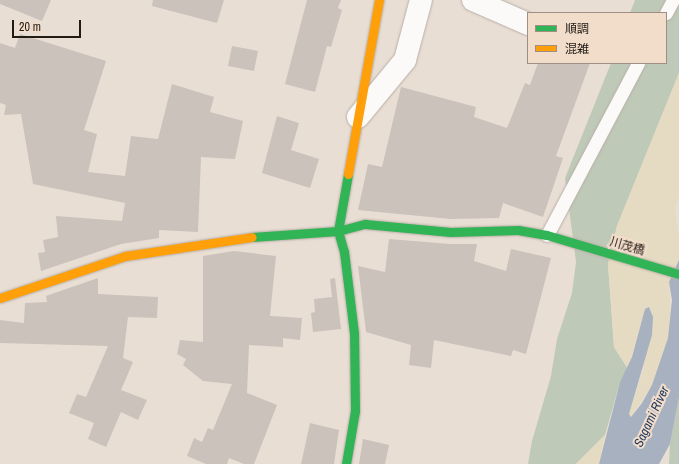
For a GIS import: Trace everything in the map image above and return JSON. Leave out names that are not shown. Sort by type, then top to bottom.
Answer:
[{"type":"street","points":[[346,464],[355,411],[354,333],[344,252],[338,230],[379,0]]},
{"type":"street","points":[[358,116],[405,60],[421,0]]},
{"type":"street","points":[[473,0],[527,24]]},
{"type":"street","name":"川茂橋","points":[[0,298],[125,256],[232,239],[338,230],[365,224],[451,232],[518,230],[547,235],[568,243],[679,274]]},
{"type":"lane","points":[[667,12],[673,0]]},
{"type":"lane","points":[[547,235],[637,64]]},
{"type":"green space","points":[[635,0],[679,0],[679,73],[617,226],[608,264],[614,347],[628,369],[620,382],[605,435],[576,464],[528,464],[532,441],[551,376],[557,339],[572,293],[576,262],[565,178],[611,64],[667,64],[667,12],[630,12]]},
{"type":"green space","points":[[679,397],[679,464],[669,464],[670,444]]},
{"type":"sand","points":[[679,73],[679,197],[675,210],[679,235],[679,260],[669,282],[671,319],[668,338],[652,385],[631,417],[629,415],[643,371],[645,309],[628,369],[614,347],[608,264],[617,226]]},
{"type":"sand","points":[[605,435],[599,464],[576,464]]},
{"type":"water","name":"Sagami River","points":[[679,260],[679,397],[670,444],[659,464],[599,464],[620,382],[632,357],[645,309],[649,307],[653,317],[652,335],[629,414],[631,417],[642,403],[652,385],[668,338],[672,300],[669,282]]},
{"type":"building","points":[[0,0],[51,0],[42,21],[0,4]]},
{"type":"building","points":[[153,0],[224,0],[217,23],[152,6]]},
{"type":"building","points":[[307,0],[341,0],[338,8],[342,10],[331,47],[327,46],[315,92],[285,84]]},
{"type":"building","points":[[20,34],[106,61],[84,130],[97,134],[88,172],[125,176],[131,136],[158,139],[172,84],[214,97],[210,112],[243,121],[235,159],[201,157],[198,232],[159,230],[159,238],[121,244],[41,271],[38,253],[45,252],[43,240],[58,237],[56,216],[122,221],[125,203],[33,184],[21,114],[4,115],[6,105],[0,103],[0,43],[15,48]]},
{"type":"building","points":[[232,46],[258,51],[254,71],[228,66]]},
{"type":"building","points":[[538,64],[590,64],[556,156],[563,158],[543,217],[503,203],[499,218],[451,219],[358,210],[368,164],[382,167],[401,87],[476,107],[474,117],[507,128],[525,83],[530,85]]},
{"type":"building","points":[[277,116],[299,123],[291,150],[319,159],[310,188],[262,173]]},
{"type":"building","points":[[389,239],[450,244],[477,244],[474,261],[506,271],[511,249],[551,258],[526,354],[513,350],[511,356],[434,340],[431,368],[409,365],[411,345],[366,332],[358,266],[385,272]]},
{"type":"building","points":[[234,251],[276,256],[270,316],[302,318],[300,340],[283,338],[283,347],[249,345],[247,393],[277,405],[254,464],[244,464],[229,458],[227,464],[206,464],[187,456],[194,438],[202,442],[208,428],[213,430],[232,384],[203,381],[183,365],[186,359],[177,354],[180,340],[203,342],[203,256]]},
{"type":"building","points":[[98,278],[98,294],[158,297],[157,318],[128,317],[123,358],[133,362],[121,390],[147,400],[138,420],[121,412],[106,447],[88,439],[94,423],[69,413],[77,394],[86,397],[108,346],[0,343],[0,320],[24,323],[25,303],[47,302],[46,296]]},
{"type":"building","points":[[335,278],[341,329],[313,332],[311,313],[315,312],[314,299],[332,297],[330,279]]},
{"type":"building","points":[[310,423],[339,430],[334,464],[301,464]]},
{"type":"building","points":[[363,439],[389,445],[385,464],[359,464]]},
{"type":"traffic: fast","points":[[346,464],[355,411],[354,333],[344,252],[338,231],[348,174]]},
{"type":"traffic: fast","points":[[252,237],[338,231],[365,224],[451,232],[518,230],[547,235],[679,274]]},
{"type":"traffic: slow","points":[[348,174],[379,0]]},
{"type":"traffic: slow","points":[[0,298],[125,256],[252,237]]}]
